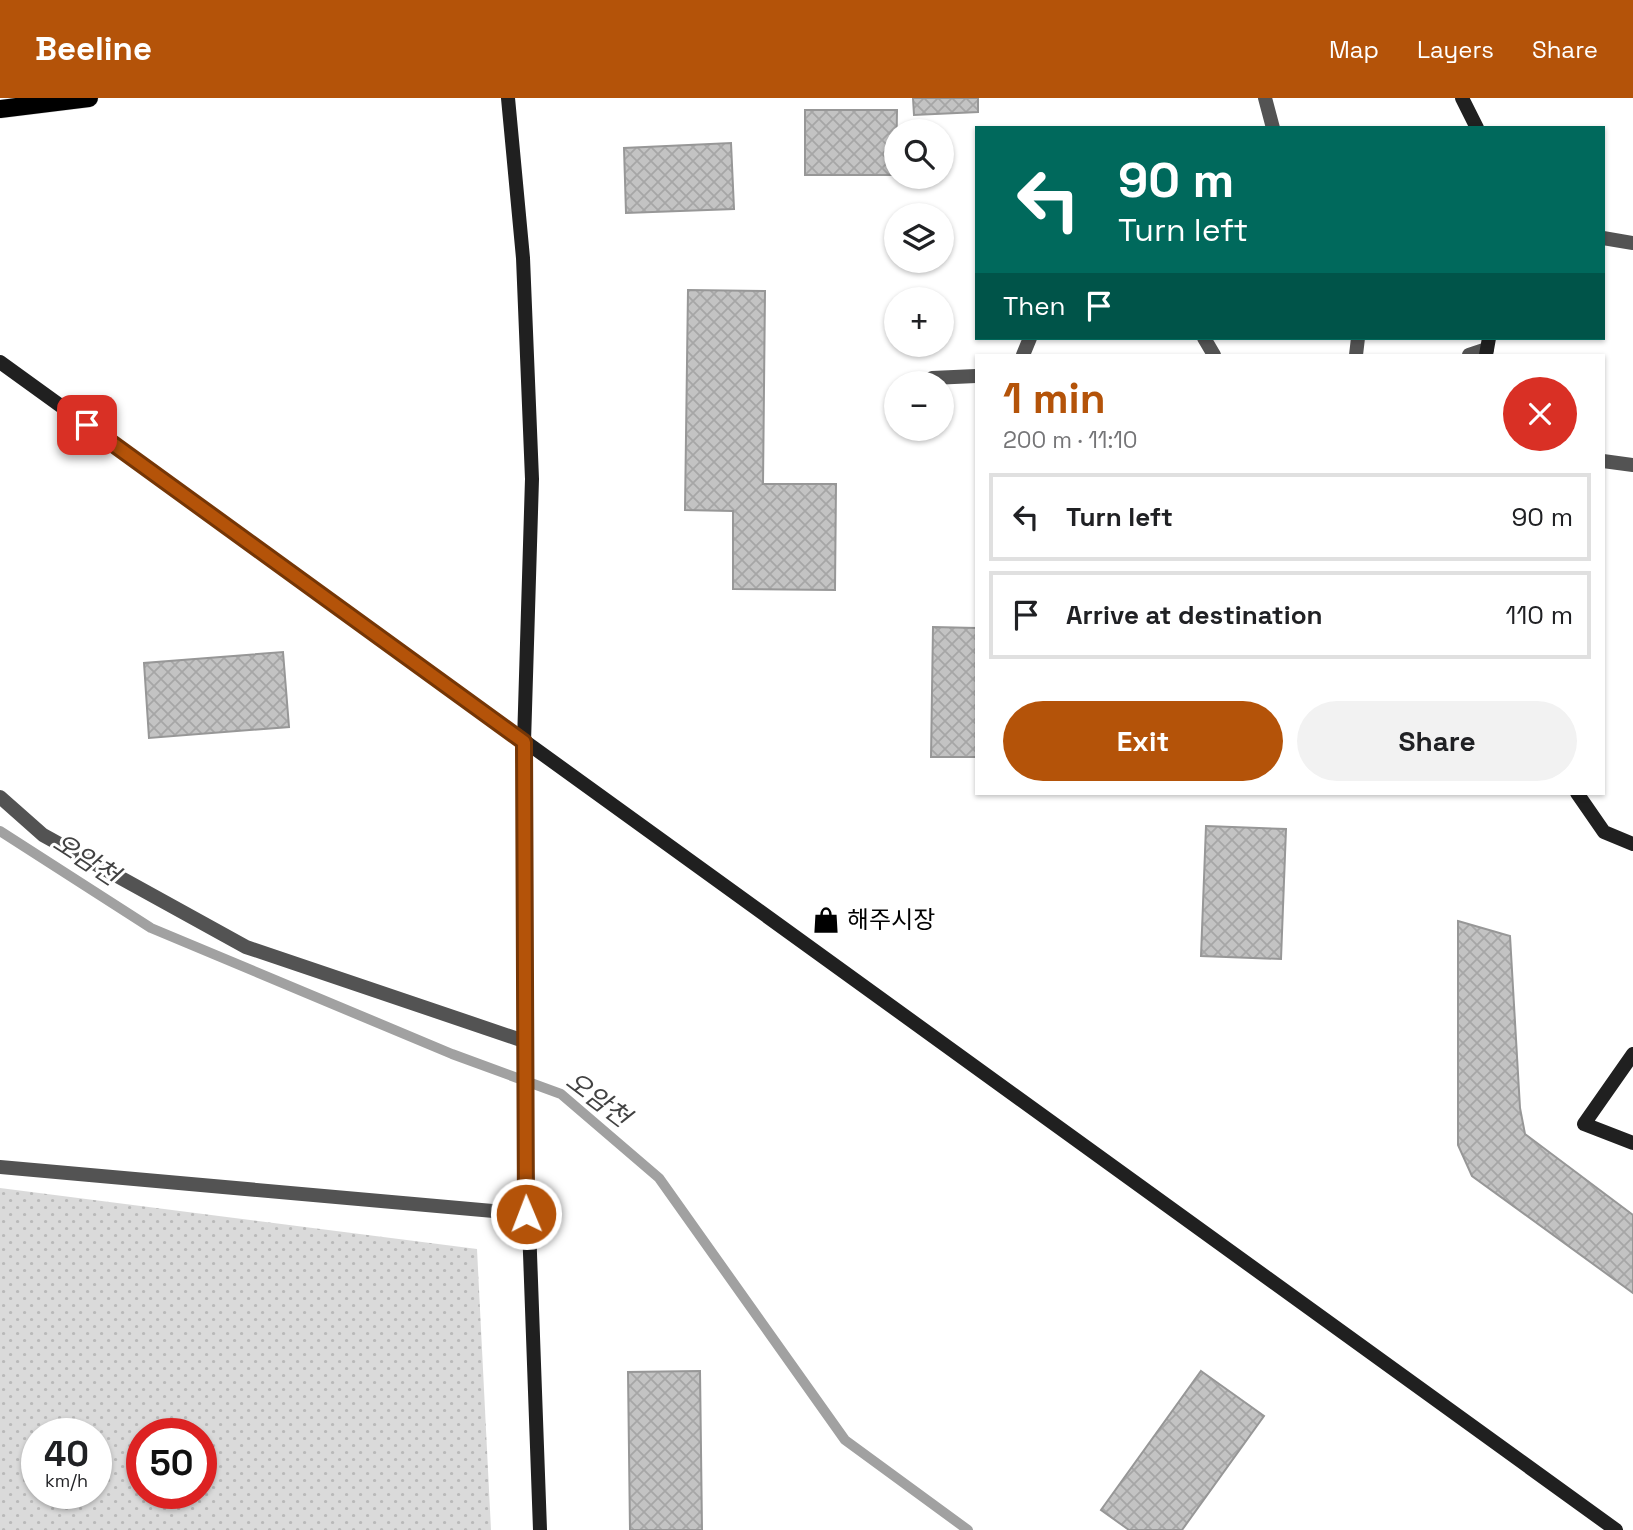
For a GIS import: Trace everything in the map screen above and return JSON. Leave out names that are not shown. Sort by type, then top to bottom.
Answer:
[{"type":"main road","points":[[0,109],[89,98]]},
{"type":"street","points":[[508,98],[523,258],[532,479],[524,742],[524,1041],[526,1214],[540,1530]]},
{"type":"street","points":[[1265,98],[1272,126]]},
{"type":"street","points":[[1462,98],[1476,126]]},
{"type":"street","points":[[1605,238],[1633,243]]},
{"type":"street","points":[[1471,354],[1488,347]]},
{"type":"street","points":[[0,362],[1616,1530]]},
{"type":"street","points":[[954,377],[975,376]]},
{"type":"street","points":[[1605,461],[1633,465]]},
{"type":"street","points":[[1578,795],[1604,832],[1633,844]]},
{"type":"street","points":[[0,797],[43,835],[246,947],[524,1041]]},
{"type":"street","points":[[1633,1054],[1584,1124],[1633,1143]]},
{"type":"street","points":[[0,1167],[526,1214]]},
{"type":"shaded area","points":[[0,1188],[477,1249],[491,1530],[0,1530]]},
{"type":"building","points":[[913,98],[978,98],[978,112],[914,115]]},
{"type":"building","points":[[805,110],[897,110],[897,119],[884,119],[884,175],[805,175]]},
{"type":"building","points":[[731,143],[734,209],[626,213],[624,148]]},
{"type":"building","points":[[688,290],[765,291],[763,484],[836,484],[835,590],[733,589],[733,511],[685,510]]},
{"type":"building","points":[[933,627],[975,628],[975,757],[931,757]]},
{"type":"building","points":[[283,652],[289,727],[149,738],[144,663]]},
{"type":"building","points":[[1206,826],[1286,829],[1281,959],[1201,956]]},
{"type":"building","points":[[1458,921],[1510,936],[1520,1108],[1525,1134],[1633,1215],[1633,1293],[1472,1176],[1458,1145]]},
{"type":"building","points":[[700,1371],[702,1530],[630,1530],[628,1372]]},
{"type":"building","points":[[1201,1371],[1264,1416],[1182,1530],[1129,1530],[1101,1510]]},
{"type":"waterway","name":"오암천","points":[[0,831],[151,928],[452,1054],[561,1094],[659,1178],[845,1440],[968,1530]]},
{"type":"place","name":"해주시장","points":[[826,920]]},
{"type":"route","points":[[87,425],[524,742],[526,1214]]}]
